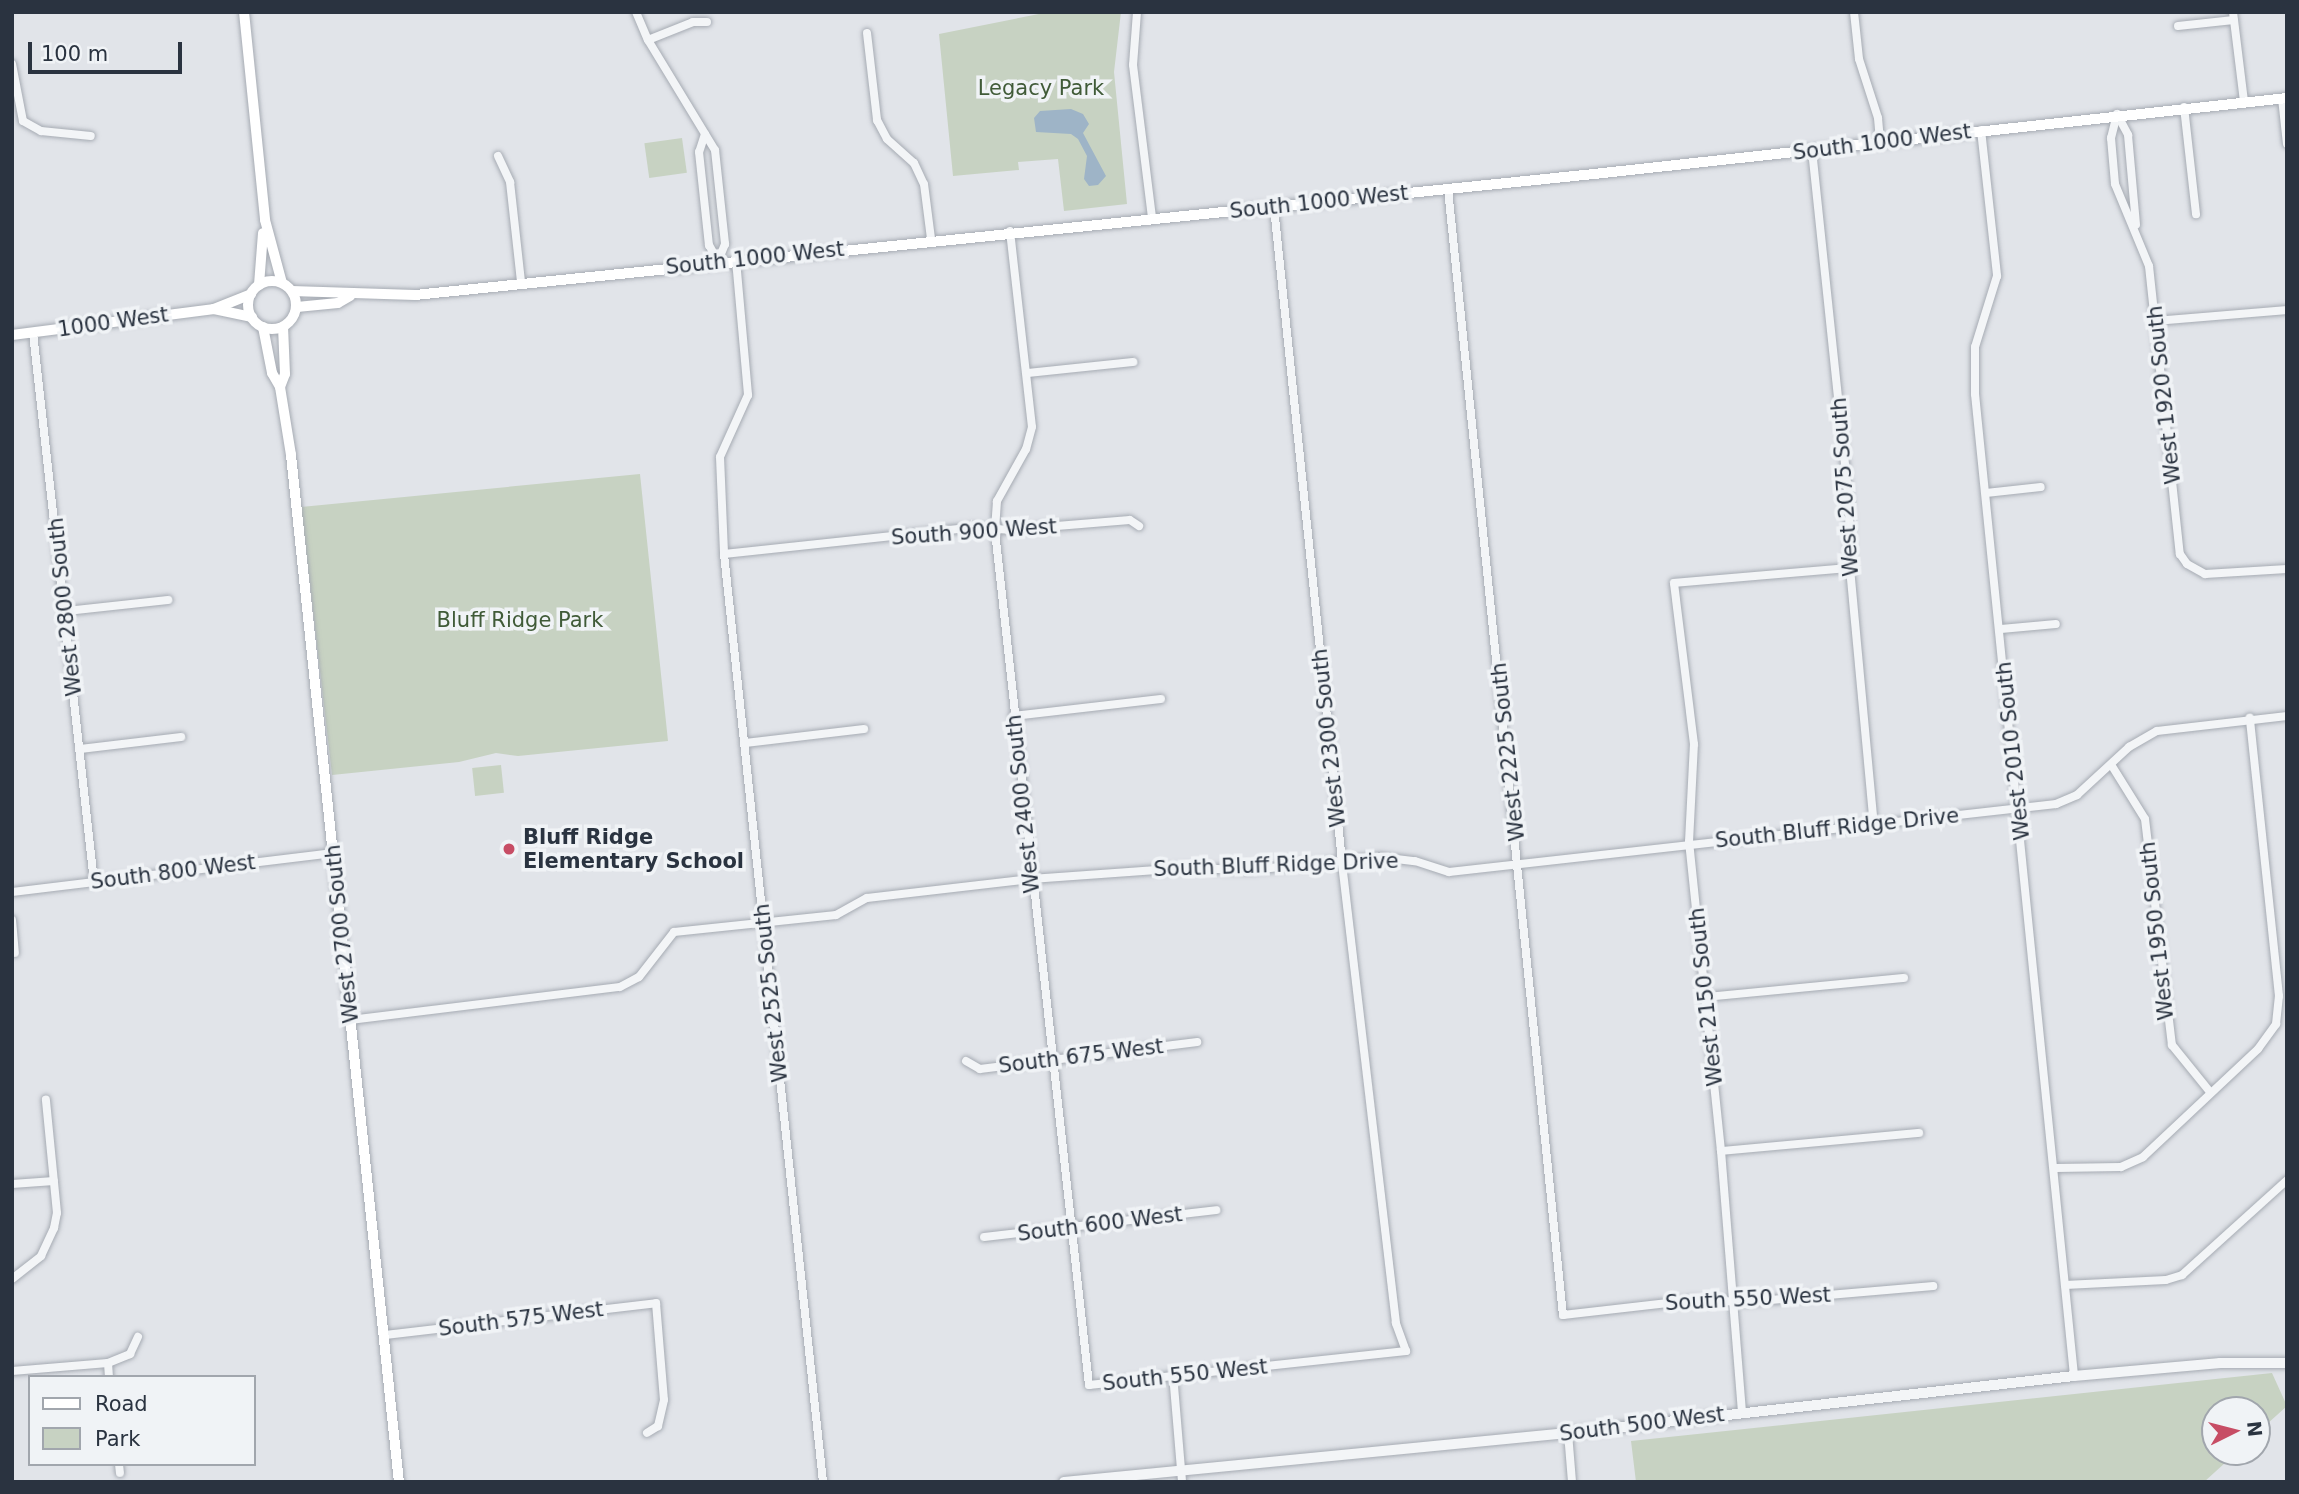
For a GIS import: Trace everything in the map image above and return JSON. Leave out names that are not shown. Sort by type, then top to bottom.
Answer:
[{"type":"main road","points":[[214,309],[252,317],[263,327],[283,327],[297,307],[292,291],[282,283],[264,220],[244,12]]},
{"type":"main road","name":"South 1000 West","points":[[292,291],[339,291],[350,296],[415,295],[931,239],[1448,189],[1880,143],[2117,114],[2285,98]]},
{"type":"main road","points":[[252,317],[264,220]]},
{"type":"main road","points":[[214,309],[255,289],[282,283]]},
{"type":"main road","name":"South 1000 West","points":[[297,307],[338,303],[350,296]]},
{"type":"main road","name":"1000 West","points":[[12,335],[214,309]]},
{"type":"main road","name":"West 2700 South","points":[[263,327],[272,373],[280,387],[334,853],[399,1482]]},
{"type":"main road","name":"West 2700 South","points":[[280,387],[285,374],[283,327]]},
{"type":"street","points":[[636,12],[648,40],[715,150],[725,244],[718,261]]},
{"type":"street","points":[[1137,12],[1133,65],[1152,218]]},
{"type":"street","points":[[1854,12],[1860,59],[1878,118],[1880,143]]},
{"type":"street","points":[[2178,26],[2234,16],[2245,101]]},
{"type":"street","points":[[648,40],[693,22],[707,22]]},
{"type":"street","points":[[867,33],[877,120],[887,139],[914,163],[924,184],[931,239]]},
{"type":"street","points":[[12,64],[23,121],[41,131],[91,136]]},
{"type":"street","points":[[2285,98],[2287,144]]},
{"type":"street","points":[[2184,107],[2196,214]]},
{"type":"street","name":"West 1920 South","points":[[2117,114],[2128,135],[2136,225]]},
{"type":"street","name":"West 1920 South","points":[[2117,114],[2111,138],[2115,184],[2146,250],[2180,554],[2187,564],[2217,576],[2287,569]]},
{"type":"street","name":"West 2010 South","points":[[1981,130],[1997,276],[1974,363],[2056,1168],[2074,1376]]},
{"type":"street","points":[[705,134],[699,152],[709,244],[718,261]]},
{"type":"street","name":"West 2075 South","points":[[1811,150],[1849,500],[1850,568],[1874,825]]},
{"type":"street","points":[[498,156],[510,182],[521,282]]},
{"type":"street","name":"West 2225 South","points":[[1448,189],[1520,863],[1563,1315]]},
{"type":"street","name":"West 2300 South","points":[[1274,207],[1342,861],[1395,1323],[1406,1351]]},
{"type":"street","name":"West 2400 South","points":[[1010,231],[1032,427],[1026,449],[997,501],[995,531],[1013,716],[1089,1385]]},
{"type":"street","name":"West 2525 South","points":[[736,260],[748,395],[720,457],[724,554],[823,1482]]},
{"type":"street","points":[[2156,321],[2287,310]]},
{"type":"street","name":"West 2800 South","points":[[33,333],[94,882]]},
{"type":"street","points":[[1027,373],[1133,362]]},
{"type":"street","points":[[1986,493],[2041,487]]},
{"type":"street","name":"South 900 West","points":[[724,554],[975,527],[995,531],[1130,520],[1139,526]]},
{"type":"street","name":"West 2150 South","points":[[1742,1412],[1721,1151],[1689,842],[1694,744],[1674,583],[1850,568]]},
{"type":"street","points":[[66,611],[168,600]]},
{"type":"street","points":[[2001,629],[2056,624]]},
{"type":"street","points":[[1013,716],[1161,699]]},
{"type":"street","name":"South Bluff Ridge Drive","points":[[350,1020],[620,987],[639,977],[674,932],[836,915],[867,898],[1031,879],[1185,868],[1250,870],[1395,857],[1449,872],[1689,842],[1874,825],[2056,804],[2077,795],[2112,766],[2129,747],[2157,730],[2287,716]]},
{"type":"street","points":[[2056,1168],[2134,1163],[2258,1049],[2276,1024],[2279,996],[2250,718]]},
{"type":"street","points":[[745,743],[864,729]]},
{"type":"street","points":[[80,749],[181,737]]},
{"type":"street","name":"West 1950 South","points":[[2112,766],[2145,819],[2172,1045],[2210,1092]]},
{"type":"street","name":"South 800 West","points":[[12,892],[334,853]]},
{"type":"street","points":[[12,920],[15,953]]},
{"type":"street","points":[[1706,997],[1904,978]]},
{"type":"street","name":"South 675 West","points":[[966,1061],[980,1069],[1027,1064],[1052,1057],[1197,1042]]},
{"type":"street","points":[[12,1279],[29,1268],[49,1244],[57,1213],[46,1100]]},
{"type":"street","points":[[1721,1151],[1919,1133]]},
{"type":"street","points":[[2066,1284],[2166,1280],[2182,1275],[2287,1180]]},
{"type":"street","points":[[12,1184],[54,1181]]},
{"type":"street","name":"South 600 West","points":[[984,1237],[1216,1210]]},
{"type":"street","name":"South 550 West","points":[[1563,1315],[1695,1300],[1734,1303],[1933,1286]]},
{"type":"street","name":"South 575 West","points":[[385,1335],[656,1303],[664,1400],[658,1426],[647,1433]]},
{"type":"street","points":[[12,1371],[108,1363],[130,1354],[138,1337]]},
{"type":"street","name":"South 550 West","points":[[1089,1385],[1406,1351]]},
{"type":"street","points":[[108,1363],[109,1375]]},
{"type":"street","name":"South 500 West","points":[[1064,1482],[1568,1433],[2074,1376],[2220,1363],[2287,1363]]},
{"type":"street","points":[[1173,1374],[1182,1482]]},
{"type":"street","points":[[1568,1433],[1572,1482]]},
{"type":"green space","name":"Legacy Park","points":[[1049,12],[1121,12],[1114,72],[1127,204],[1064,211],[1058,159],[1018,162],[1019,170],[953,176],[939,34]]},
{"type":"green space","points":[[682,138],[687,173],[649,178],[644,143]]},
{"type":"green space","name":"Bluff Ridge Park","points":[[640,474],[668,741],[518,756],[496,753],[459,762],[332,775],[301,507]]},
{"type":"green space","points":[[501,765],[504,793],[475,796],[472,768]]},
{"type":"green space","points":[[2272,1373],[2287,1406],[2271,1420],[2271,1396],[2201,1396],[2201,1466],[2222,1466],[2204,1482],[1636,1482],[1631,1441]]},
{"type":"water","points":[[1071,109],[1083,114],[1089,124],[1083,133],[1106,176],[1098,185],[1089,186],[1084,179],[1087,156],[1078,139],[1071,134],[1036,132],[1034,118],[1040,111]]},
{"type":"place","name":"Bluff Ridge Elementary School","points":[[509,849]]}]
